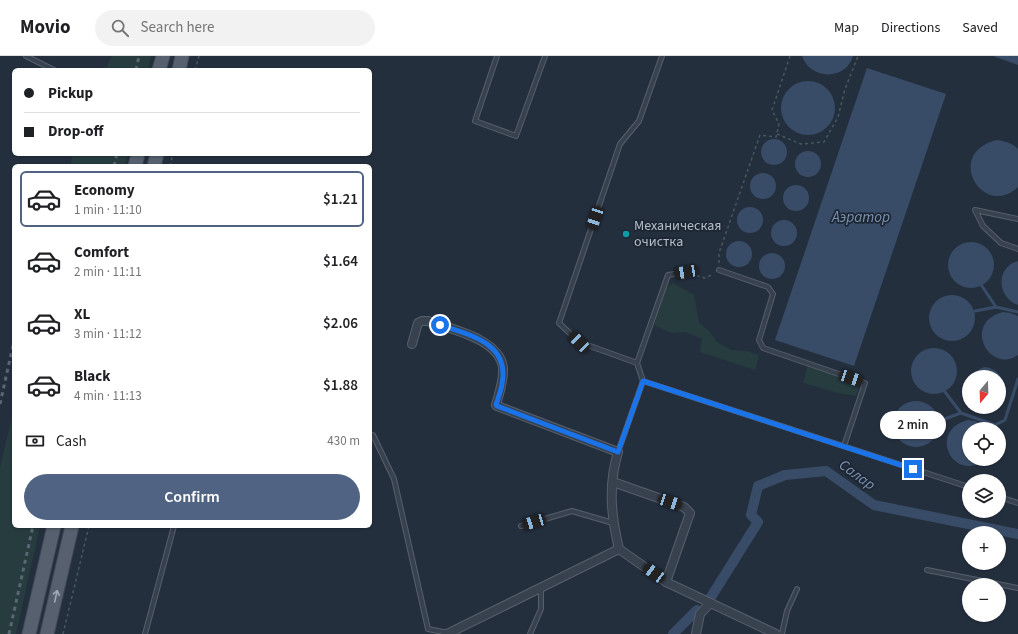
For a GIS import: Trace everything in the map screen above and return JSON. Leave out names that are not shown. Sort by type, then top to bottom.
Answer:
[{"type":"main road","points":[[160,68],[163,56]]},
{"type":"main road","points":[[179,68],[182,56]]},
{"type":"main road","points":[[29,634],[54,528]]},
{"type":"main road","points":[[47,634],[72,528]]},
{"type":"street","points":[[412,344],[418,323],[422,321],[428,321],[476,338],[488,344],[498,354],[503,367],[502,384],[497,406],[618,452],[611,488],[611,510],[618,549],[666,582],[776,634]]},
{"type":"street","points":[[613,482],[684,506],[690,513],[666,582]]},
{"type":"street","points":[[448,634],[618,549]]},
{"type":"street","points":[[696,634],[700,614],[710,603]]},
{"type":"lane","points":[[26,56],[50,68]]},
{"type":"lane","points":[[497,56],[475,121],[516,136],[544,56]]},
{"type":"lane","points":[[637,363],[579,342],[559,323],[620,144],[639,122],[662,56]]},
{"type":"lane","points":[[1018,219],[976,210],[983,226],[1001,243],[1018,249]]},
{"type":"lane","points":[[719,270],[768,288],[773,294],[759,340],[763,348],[865,383],[844,446]]},
{"type":"lane","points":[[618,452],[643,381],[637,363],[668,275],[686,272]]},
{"type":"lane","points":[[643,381],[962,485]]},
{"type":"lane","points":[[373,435],[394,479],[428,629],[448,634]]},
{"type":"lane","points":[[1006,499],[1018,503]]},
{"type":"lane","points":[[521,526],[572,511],[613,523]]},
{"type":"lane","points":[[146,634],[173,528]]},
{"type":"lane","points":[[927,570],[1018,588]]},
{"type":"lane","points":[[530,634],[541,609],[540,588]]},
{"type":"lane","points":[[782,634],[787,611],[797,589]]},
{"type":"path","points":[[196,68],[199,56]]},
{"type":"path","points":[[686,272],[705,278],[719,270],[719,253],[760,135],[776,137],[777,134],[779,124],[772,110],[790,56]]},
{"type":"path","points":[[777,134],[801,144],[824,142],[838,117],[845,89],[858,56]]},
{"type":"path","points":[[64,634],[89,528]]},
{"type":"green space","points":[[112,56],[151,56],[148,68],[106,68]]},
{"type":"green space","points":[[72,156],[127,156],[125,164],[70,164]]},
{"type":"green space","points":[[673,283],[694,295],[699,323],[708,330],[717,342],[731,350],[746,351],[759,355],[755,370],[700,352],[702,339],[686,332],[672,333],[654,325],[666,288]]},
{"type":"green space","points":[[808,364],[860,385],[856,396],[838,393],[803,383]]},
{"type":"green space","points":[[12,417],[12,528],[40,528],[16,634],[0,634],[0,467]]},
{"type":"water","points":[[802,56],[853,56],[849,64],[843,70],[828,74],[812,70],[806,64]]},
{"type":"water","points":[[993,56],[1018,56],[1018,65]]},
{"type":"water","name":"Аэратор","points":[[867,68],[946,94],[854,366],[775,340]]},
{"type":"water","points":[[803,81],[813,81],[823,85],[831,93],[835,103],[835,113],[831,123],[823,131],[813,135],[803,135],[793,131],[785,123],[781,113],[781,103],[785,93],[793,85]]},
{"type":"water","points":[[774,139],[783,143],[787,152],[783,161],[774,165],[765,161],[761,152],[765,143]]},
{"type":"water","points":[[997,140],[1013,145],[1018,149],[1018,187],[1005,195],[992,195],[982,190],[974,181],[971,169],[973,157],[981,147]]},
{"type":"water","points":[[808,151],[817,155],[821,164],[817,173],[808,177],[799,173],[795,164],[799,155]]},
{"type":"water","points":[[763,173],[772,177],[776,186],[772,195],[763,199],[754,195],[750,186],[754,177]]},
{"type":"water","points":[[796,185],[805,189],[809,198],[805,207],[796,211],[787,207],[783,198],[787,189]]},
{"type":"water","points":[[750,207],[759,211],[763,220],[759,229],[750,233],[741,229],[737,220],[741,211]]},
{"type":"water","points":[[784,220],[793,224],[797,233],[793,242],[784,246],[775,242],[771,233],[775,224]]},
{"type":"water","points":[[739,241],[748,245],[752,254],[748,263],[739,267],[730,263],[726,254],[730,245]]},
{"type":"water","points":[[967,242],[975,242],[984,246],[990,252],[994,265],[990,278],[984,284],[975,288],[967,288],[958,284],[952,278],[948,269],[948,261],[952,252],[958,246]]},
{"type":"water","points":[[772,253],[781,257],[785,266],[781,275],[772,279],[763,275],[759,266],[763,257]]},
{"type":"water","points":[[1018,261],[1018,305],[1006,296],[1003,290],[1002,276],[1005,269]]},
{"type":"water","points":[[947,295],[957,295],[965,299],[971,305],[975,313],[975,323],[971,331],[965,337],[957,341],[947,341],[939,337],[933,331],[929,323],[929,313],[933,305],[939,299]]},
{"type":"water","points":[[1003,312],[1018,316],[1018,355],[1008,359],[998,358],[990,353],[984,345],[982,336],[984,326],[990,318]]},
{"type":"water","points":[[929,348],[939,348],[947,352],[953,358],[957,366],[957,376],[953,384],[947,390],[939,394],[929,394],[921,390],[915,384],[911,376],[911,366],[915,358],[921,352]]},
{"type":"water","points":[[985,367],[992,370],[978,370]]},
{"type":"water","points":[[911,401],[921,401],[929,405],[935,411],[939,419],[939,429],[935,437],[929,443],[921,447],[911,447],[903,443],[897,437],[893,429],[893,419],[897,411],[903,405]]},
{"type":"water","points":[[968,420],[976,422],[964,422]]},
{"type":"water","points":[[962,423],[962,464],[955,461],[949,453],[947,444],[949,434],[955,426]]},
{"type":"waterway","points":[[982,286],[996,307]]},
{"type":"waterway","points":[[975,311],[996,307],[1018,312]]},
{"type":"waterway","points":[[939,421],[961,413],[995,425],[1005,420],[1018,379]]},
{"type":"waterway","points":[[945,392],[961,413]]},
{"type":"waterway","name":"Салар","points":[[711,597],[758,522],[751,515],[758,486],[785,475],[826,471],[874,505],[1018,534]]},
{"type":"waterway","name":"Салар","points":[[673,634],[697,610]]},
{"type":"railway","points":[[136,68],[139,56]]},
{"type":"railway","points":[[114,164],[116,156]]},
{"type":"railway","points":[[0,404],[12,350]]},
{"type":"railway","points":[[9,634],[33,528]]},
{"type":"place","name":"Механическая очистка","points":[[626,234]]},
{"type":"route","points":[[440,325],[476,338],[488,344],[498,354],[503,367],[502,384],[496,405],[498,407],[618,452],[643,381],[913,469]]}]
